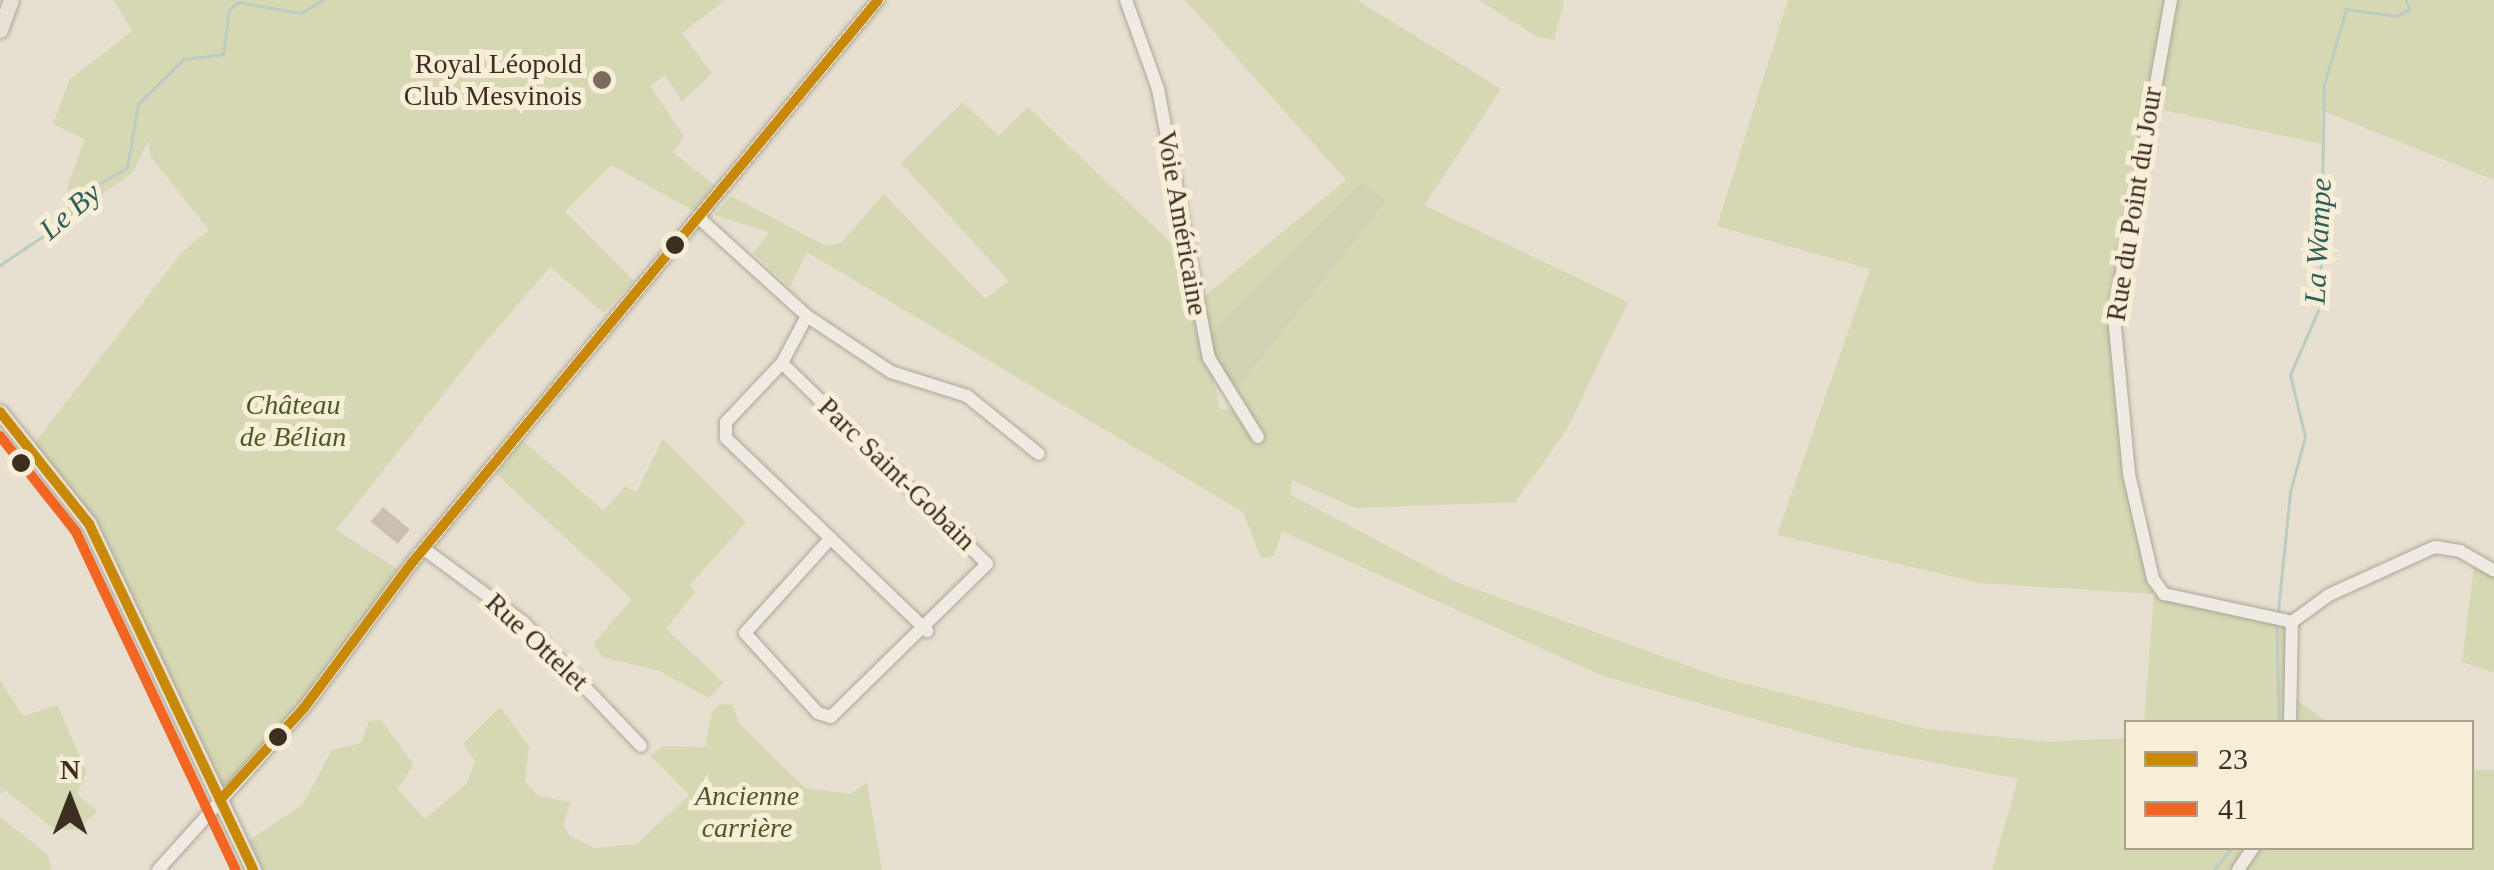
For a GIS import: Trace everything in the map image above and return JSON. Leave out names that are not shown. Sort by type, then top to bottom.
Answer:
[{"type":"main road","points":[[0,30],[11,0]]},
{"type":"main road","points":[[0,412],[90,524],[252,870]]},
{"type":"street","points":[[158,870],[304,708],[424,549],[878,0]]},
{"type":"street","name":"Voie Américaine","points":[[1126,0],[1158,88],[1209,358],[1258,437]]},
{"type":"street","name":"Rue du Point du Jour","points":[[2171,0],[2118,278],[2113,351],[2120,431],[2158,587],[2176,600],[2289,621]]},
{"type":"street","points":[[699,218],[807,316],[891,372],[967,396],[1039,454]]},
{"type":"street","points":[[807,316],[782,363],[726,422],[724,434],[828,541],[926,631]]},
{"type":"street","name":"Parc Saint-Gobain","points":[[782,363],[985,559],[986,572],[842,714],[818,713],[745,633],[828,541]]},
{"type":"street","points":[[2290,720],[2289,621],[2329,595],[2434,548],[2460,551],[2494,571]]},
{"type":"street","name":"Rue Ottelet","points":[[424,549],[523,622],[641,746]]},
{"type":"green space","name":"Château de Bélian","points":[[113,0],[725,0],[682,33],[712,74],[682,101],[665,75],[650,86],[684,137],[673,152],[721,191],[705,198],[701,215],[611,165],[565,211],[634,281],[604,313],[550,267],[476,353],[336,530],[404,573],[304,708],[220,800],[105,555],[30,449],[182,252],[209,230],[151,157],[148,141],[133,172],[66,221],[68,184],[85,139],[53,124],[70,79],[132,31]]},
{"type":"green space","points":[[1185,0],[1357,0],[1501,89],[1424,205],[1628,302],[1567,429],[1515,502],[1355,508],[1292,480],[1291,495],[1456,582],[1719,677],[1926,729],[2048,742],[2124,738],[2124,850],[2474,850],[2474,770],[2494,770],[2494,870],[1992,870],[2018,779],[1850,746],[1603,676],[1282,531],[1274,556],[1261,558],[1243,512],[807,252],[790,287],[753,253],[769,232],[714,215],[731,196],[826,246],[841,243],[884,194],[985,299],[1009,281],[901,163],[963,102],[998,136],[1028,107],[1172,244],[1183,242],[1195,304],[1346,180]],"holes":[[[1385,201],[1233,391],[1240,410],[1220,409],[1209,358]]]},
{"type":"green space","points":[[1479,0],[1564,0],[1554,40],[1536,36]]},
{"type":"green space","points":[[1788,0],[2494,0],[2494,180],[2321,110],[2322,144],[2149,107],[2126,229],[2114,375],[2158,587],[2292,622],[2288,695],[2325,720],[2144,720],[2154,594],[1980,583],[1777,535],[1870,269],[1717,226]]},
{"type":"green space","points":[[1362,182],[1386,201],[1238,387],[1229,386],[1208,338]]},
{"type":"green space","points":[[663,439],[746,522],[690,585],[695,592],[666,629],[723,682],[709,698],[659,671],[602,657],[594,643],[632,599],[496,474],[522,440],[604,511],[626,486],[636,493]]},
{"type":"green space","points":[[2475,559],[2494,571],[2494,673],[2462,662]]},
{"type":"green space","points":[[0,680],[23,716],[57,705],[87,772],[77,794],[97,811],[78,830],[54,829],[5,790],[0,794]]},
{"type":"green space","name":"Ancienne carrière","points":[[721,704],[732,705],[740,724],[805,788],[851,794],[867,782],[882,870],[253,870],[241,846],[303,804],[332,750],[361,743],[369,721],[381,720],[414,765],[397,789],[425,819],[467,783],[475,761],[463,744],[500,707],[529,746],[525,781],[538,796],[571,802],[563,825],[570,836],[595,848],[637,844],[689,795],[650,755],[665,746],[705,747],[712,712]]},
{"type":"green space","points":[[0,817],[47,854],[52,870],[0,870]]},
{"type":"building","points":[[383,507],[410,529],[398,544],[371,522]]},
{"type":"waterway","name":"Le By","points":[[0,265],[66,221],[89,189],[127,168],[138,104],[184,59],[223,54],[229,10],[239,2],[301,13],[323,0]]},
{"type":"waterway","name":"La Wampe","points":[[2278,611],[2290,492],[2305,437],[2290,375],[2320,306],[2324,85],[2346,9],[2396,16],[2409,10],[2406,0]]},
{"type":"waterway","name":"La Wampe","points":[[2277,624],[2279,720]]},
{"type":"waterway","name":"La Wampe","points":[[2214,870],[2229,850]]},
{"type":"transit line","name":"23","points":[[220,800],[304,708],[411,564],[878,0]]},
{"type":"transit line","name":"23","points":[[0,412],[89,524],[253,870]]},
{"type":"transit line","name":"41","points":[[0,436],[76,532],[236,870]]},
{"type":"place","name":"Royal Léopold Club Mesvinois","points":[[602,80]]}]
